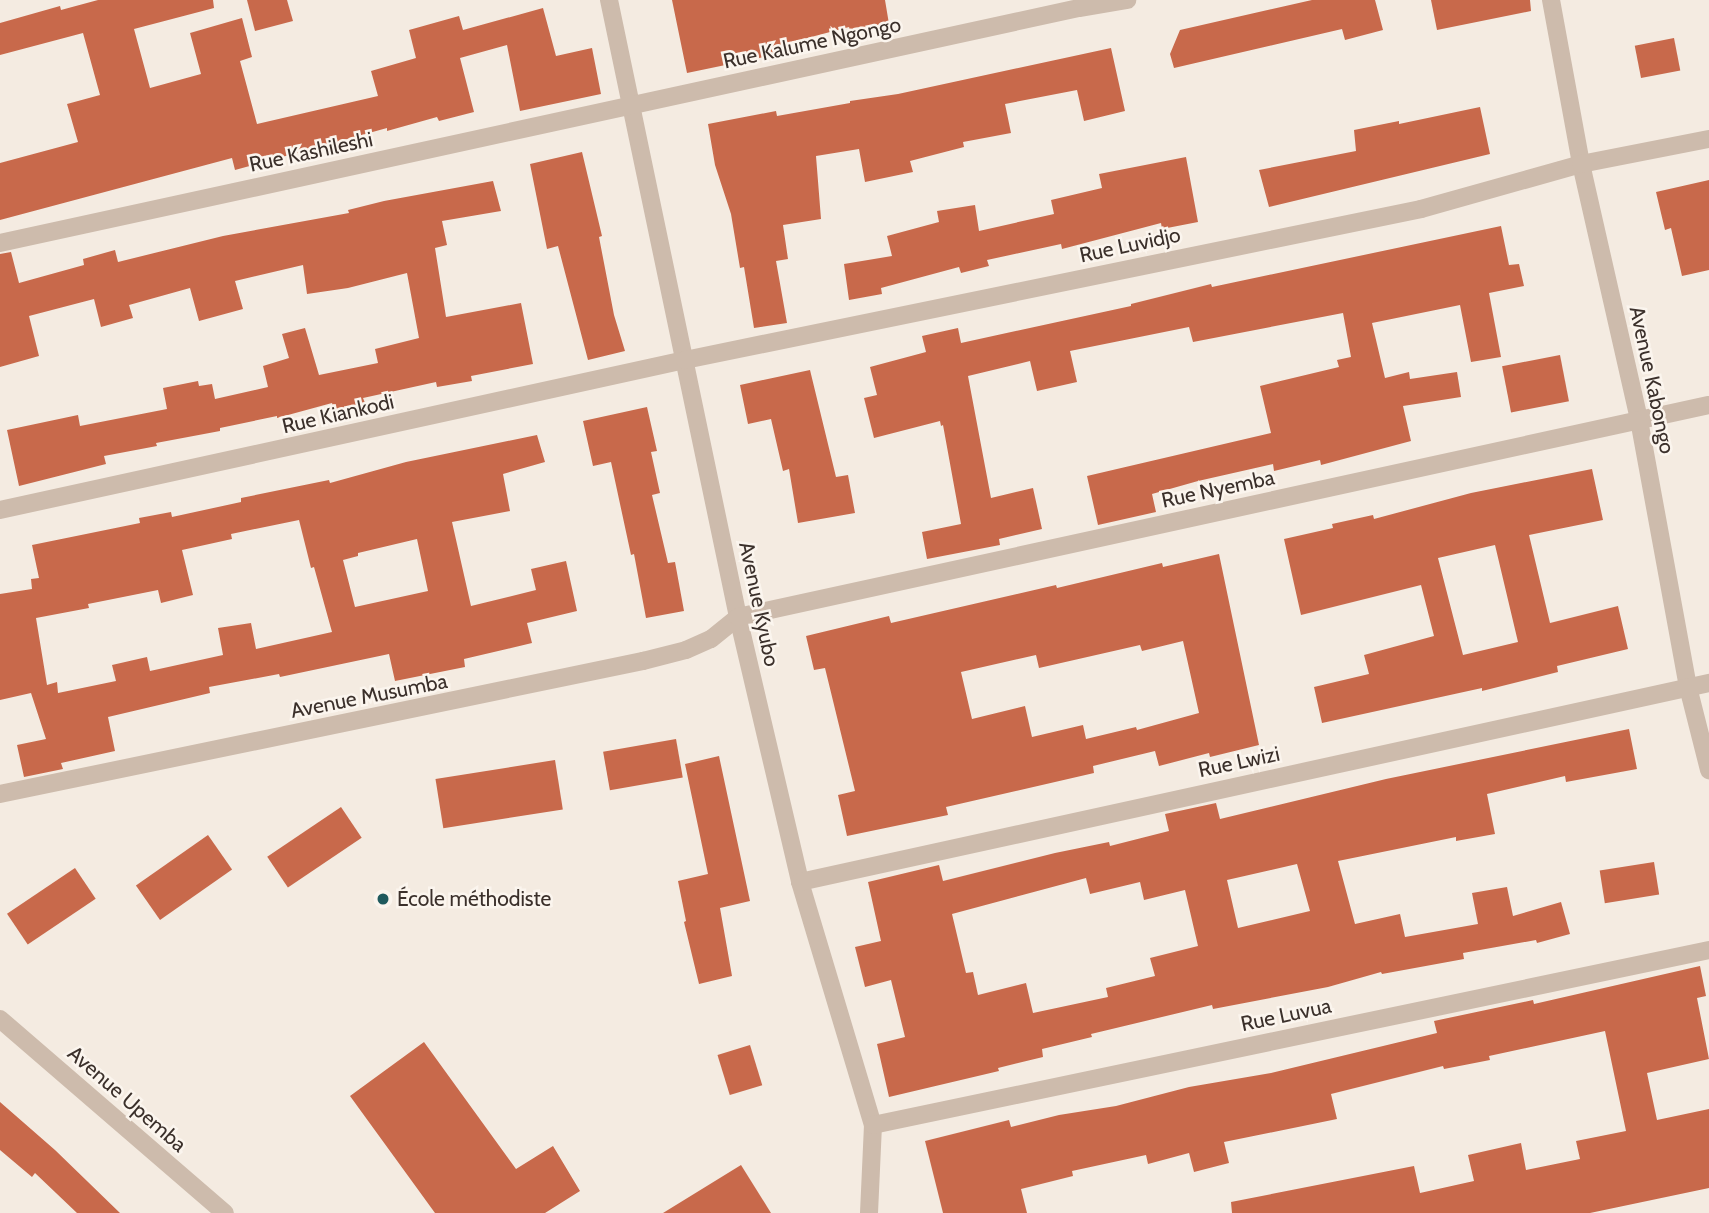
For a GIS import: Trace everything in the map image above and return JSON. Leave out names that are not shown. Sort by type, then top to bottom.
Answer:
[{"type":"street","name":"Avenue Kyubo","points":[[609,0],[738,617],[800,882],[873,1125],[869,1213]]},
{"type":"street","name":"Rue Kalume Ngongo","points":[[631,107],[1079,8],[1127,0]]},
{"type":"street","name":"Avenue Kabongo","points":[[1551,0],[1581,164],[1639,420],[1688,687],[1709,770]]},
{"type":"street","name":"Rue Kashileshi","points":[[0,243],[631,107]]},
{"type":"street","name":"Rue Luvidjo","points":[[685,360],[1421,209],[1581,164],[1709,139]]},
{"type":"street","name":"Rue Kiankodi","points":[[0,510],[685,360]]},
{"type":"street","name":"Rue Nyemba","points":[[738,617],[1709,405]]},
{"type":"street","name":"Avenue Musumba","points":[[0,794],[643,662],[686,650],[711,639],[738,617]]},
{"type":"street","name":"Rue Lwizi","points":[[800,882],[1709,683]]},
{"type":"street","name":"Rue Luvua","points":[[873,1125],[1709,950]]},
{"type":"street","name":"Avenue Upemba","points":[[0,1019],[225,1213]]},
{"type":"building","points":[[98,0],[213,0],[214,8],[134,29],[150,88],[201,74],[190,33],[242,18],[252,57],[240,61],[257,124],[378,96],[371,71],[416,58],[409,30],[459,16],[463,30],[543,8],[556,56],[592,48],[601,94],[520,111],[507,45],[460,58],[474,112],[439,121],[437,117],[387,131],[387,128],[235,170],[232,158],[0,220],[0,163],[78,142],[67,104],[100,95],[83,33],[0,55],[0,23],[60,6],[61,10]]},
{"type":"building","points":[[247,0],[287,0],[293,21],[255,31]]},
{"type":"building","points":[[672,0],[885,0],[889,24],[850,30],[849,27],[777,46],[778,54],[687,73]]},
{"type":"building","points":[[1312,0],[1375,0],[1383,30],[1345,40],[1342,29],[1174,68],[1170,54],[1180,30]]},
{"type":"building","points":[[1431,0],[1530,0],[1531,11],[1437,30]]},
{"type":"building","points":[[1674,38],[1680,70],[1641,78],[1635,46]]},
{"type":"building","points":[[1111,48],[1125,111],[1084,121],[1077,90],[1005,104],[1011,133],[963,142],[964,147],[910,161],[913,172],[865,182],[859,149],[816,156],[821,219],[783,225],[788,259],[776,261],[787,323],[754,328],[744,267],[740,268],[731,214],[715,165],[708,124],[776,111],[777,116],[898,94]]},
{"type":"building","points":[[1480,107],[1490,154],[1269,207],[1259,170],[1356,151],[1354,130],[1399,121],[1399,124]]},
{"type":"building","points":[[582,152],[602,236],[599,237],[614,315],[625,351],[588,360],[558,246],[547,249],[530,164]]},
{"type":"building","points":[[1186,157],[1198,222],[1162,229],[1161,223],[1062,249],[1061,244],[987,260],[989,266],[961,273],[959,267],[881,288],[882,294],[849,300],[844,264],[892,256],[887,236],[939,222],[937,211],[975,205],[979,231],[1054,214],[1051,200],[1102,188],[1099,174]]},
{"type":"building","points":[[1709,180],[1709,270],[1682,276],[1671,228],[1665,230],[1656,192]]},
{"type":"building","points":[[493,181],[501,211],[442,221],[447,245],[435,248],[446,317],[521,303],[533,364],[471,376],[472,381],[437,387],[436,382],[363,398],[365,403],[334,410],[332,403],[277,418],[220,428],[220,431],[156,443],[157,446],[104,456],[106,464],[19,486],[7,430],[78,415],[80,426],[167,409],[163,388],[198,381],[199,386],[212,384],[215,399],[268,387],[263,366],[289,358],[282,334],[305,328],[319,375],[378,363],[375,349],[419,338],[407,273],[348,288],[307,294],[303,265],[235,281],[243,309],[199,321],[190,288],[129,305],[133,318],[101,327],[94,299],[29,316],[39,356],[0,367],[0,254],[11,252],[19,283],[84,265],[83,259],[115,250],[118,262],[223,236],[349,213],[348,210],[384,201]]},
{"type":"building","points":[[1501,226],[1509,265],[1519,264],[1524,286],[1489,293],[1501,357],[1471,362],[1460,305],[1372,323],[1385,378],[1409,372],[1410,379],[1457,372],[1461,397],[1403,406],[1411,441],[1321,465],[1320,460],[1274,471],[1273,464],[1198,481],[1152,494],[1156,512],[1098,525],[1087,476],[1271,433],[1260,386],[1339,367],[1337,360],[1351,357],[1343,313],[1193,342],[1189,327],[1070,351],[1077,382],[1037,391],[1030,361],[968,376],[991,498],[1033,488],[1042,529],[999,539],[1000,545],[927,559],[922,532],[961,524],[943,425],[941,426],[940,421],[874,438],[864,398],[877,395],[870,367],[926,352],[922,336],[958,328],[961,343],[1131,306],[1211,284],[1212,287]]},
{"type":"building","points":[[1560,355],[1569,401],[1511,412],[1502,366]]},
{"type":"building","points":[[810,370],[836,477],[848,475],[855,513],[798,523],[789,469],[783,471],[771,419],[748,424],[740,385]]},
{"type":"building","points":[[647,407],[657,451],[651,452],[660,493],[652,495],[668,563],[675,562],[684,611],[646,618],[634,554],[631,555],[611,462],[593,466],[583,421]]},
{"type":"building","points":[[537,435],[545,462],[503,474],[510,511],[452,522],[471,606],[536,590],[531,569],[566,561],[577,611],[527,623],[532,643],[464,659],[465,667],[395,681],[389,654],[280,677],[279,674],[209,687],[210,693],[108,717],[115,751],[61,763],[63,769],[24,777],[17,745],[46,739],[31,693],[0,700],[0,594],[32,589],[31,579],[39,578],[32,545],[140,523],[139,518],[171,512],[172,517],[241,502],[241,498],[329,480],[330,483],[406,462]],"holes":[[[299,520],[332,632],[256,649],[251,623],[218,628],[223,655],[150,671],[147,657],[112,665],[116,681],[58,693],[57,682],[47,685],[36,618],[89,608],[88,604],[158,590],[161,603],[193,595],[182,550],[232,539],[231,534]],[[417,539],[428,591],[355,607],[343,560],[358,556],[358,553]]]},
{"type":"building","points":[[1592,469],[1603,520],[1529,535],[1550,623],[1618,606],[1628,649],[1557,666],[1558,672],[1482,691],[1482,688],[1322,723],[1314,687],[1369,674],[1364,655],[1434,636],[1421,585],[1301,615],[1284,539],[1333,528],[1332,524],[1373,515],[1374,519],[1471,493]],"holes":[[[1495,545],[1518,642],[1463,655],[1438,558]]]},
{"type":"building","points":[[1219,554],[1259,745],[1210,757],[1209,753],[1159,766],[1155,751],[1093,766],[1094,773],[946,807],[948,815],[847,836],[838,795],[855,791],[825,668],[814,670],[806,636],[889,616],[891,623],[1162,563],[1163,567]],"holes":[[[1183,641],[1199,713],[1137,730],[1136,727],[1086,739],[1083,725],[1032,737],[1025,706],[972,719],[961,672],[1036,655],[1039,668],[1140,645],[1142,651]]]},
{"type":"building","points":[[1629,729],[1637,769],[1566,782],[1565,776],[1487,794],[1495,834],[1456,841],[1456,837],[1338,861],[1355,924],[1400,914],[1405,937],[1478,924],[1472,893],[1507,887],[1513,916],[1561,902],[1570,934],[1537,943],[1536,940],[1463,953],[1464,959],[1382,974],[1381,972],[1328,987],[1213,1009],[1212,1005],[1091,1034],[1092,1037],[1042,1049],[1043,1057],[998,1068],[999,1071],[889,1097],[877,1044],[905,1037],[891,980],[865,987],[855,947],[881,941],[868,882],[939,865],[943,881],[1055,853],[1109,842],[1110,846],[1169,831],[1165,814],[1216,803],[1220,819],[1386,779]],"holes":[[[1297,864],[1310,911],[1238,928],[1227,880]],[[1086,878],[1090,894],[1140,882],[1144,900],[1185,890],[1198,946],[1150,958],[1155,976],[1106,988],[1108,997],[1033,1013],[1026,983],[978,995],[973,972],[966,973],[952,914]]]},
{"type":"building","points":[[676,739],[683,777],[610,790],[603,752]]},
{"type":"building","points":[[719,756],[750,901],[720,908],[732,976],[699,984],[684,922],[686,921],[678,881],[708,874],[685,764]]},
{"type":"building","points":[[555,760],[563,809],[443,828],[435,779]]},
{"type":"building","points":[[341,807],[362,838],[288,887],[267,857]]},
{"type":"building","points":[[208,835],[232,869],[160,920],[136,885]]},
{"type":"building","points":[[1654,862],[1659,895],[1605,903],[1600,871]]},
{"type":"building","points":[[75,868],[96,899],[28,945],[7,914]]},
{"type":"building","points":[[1700,966],[1706,996],[1697,998],[1709,1059],[1647,1073],[1657,1120],[1709,1109],[1709,1188],[1590,1213],[1232,1213],[1231,1202],[1414,1166],[1420,1193],[1474,1181],[1468,1155],[1521,1143],[1526,1170],[1580,1159],[1576,1141],[1626,1131],[1605,1031],[1489,1056],[1490,1060],[1444,1069],[1443,1066],[1331,1094],[1337,1119],[1224,1142],[1229,1163],[1194,1172],[1189,1153],[1148,1164],[1146,1155],[1072,1171],[1073,1176],[1021,1189],[1027,1213],[943,1213],[925,1141],[1009,1120],[1011,1127],[1059,1115],[1116,1106],[1189,1087],[1271,1073],[1437,1033],[1434,1021],[1533,1000],[1534,1004]]},
{"type":"building","points":[[424,1042],[516,1169],[553,1146],[580,1191],[545,1213],[435,1213],[350,1096]]},
{"type":"building","points":[[750,1045],[762,1085],[730,1095],[717,1055]]},
{"type":"building","points":[[0,1102],[55,1150],[120,1213],[77,1213],[35,1173],[32,1177],[0,1150]]},
{"type":"building","points":[[741,1165],[771,1213],[663,1213]]},
{"type":"place","name":"École méthodiste","points":[[383,899]]}]
